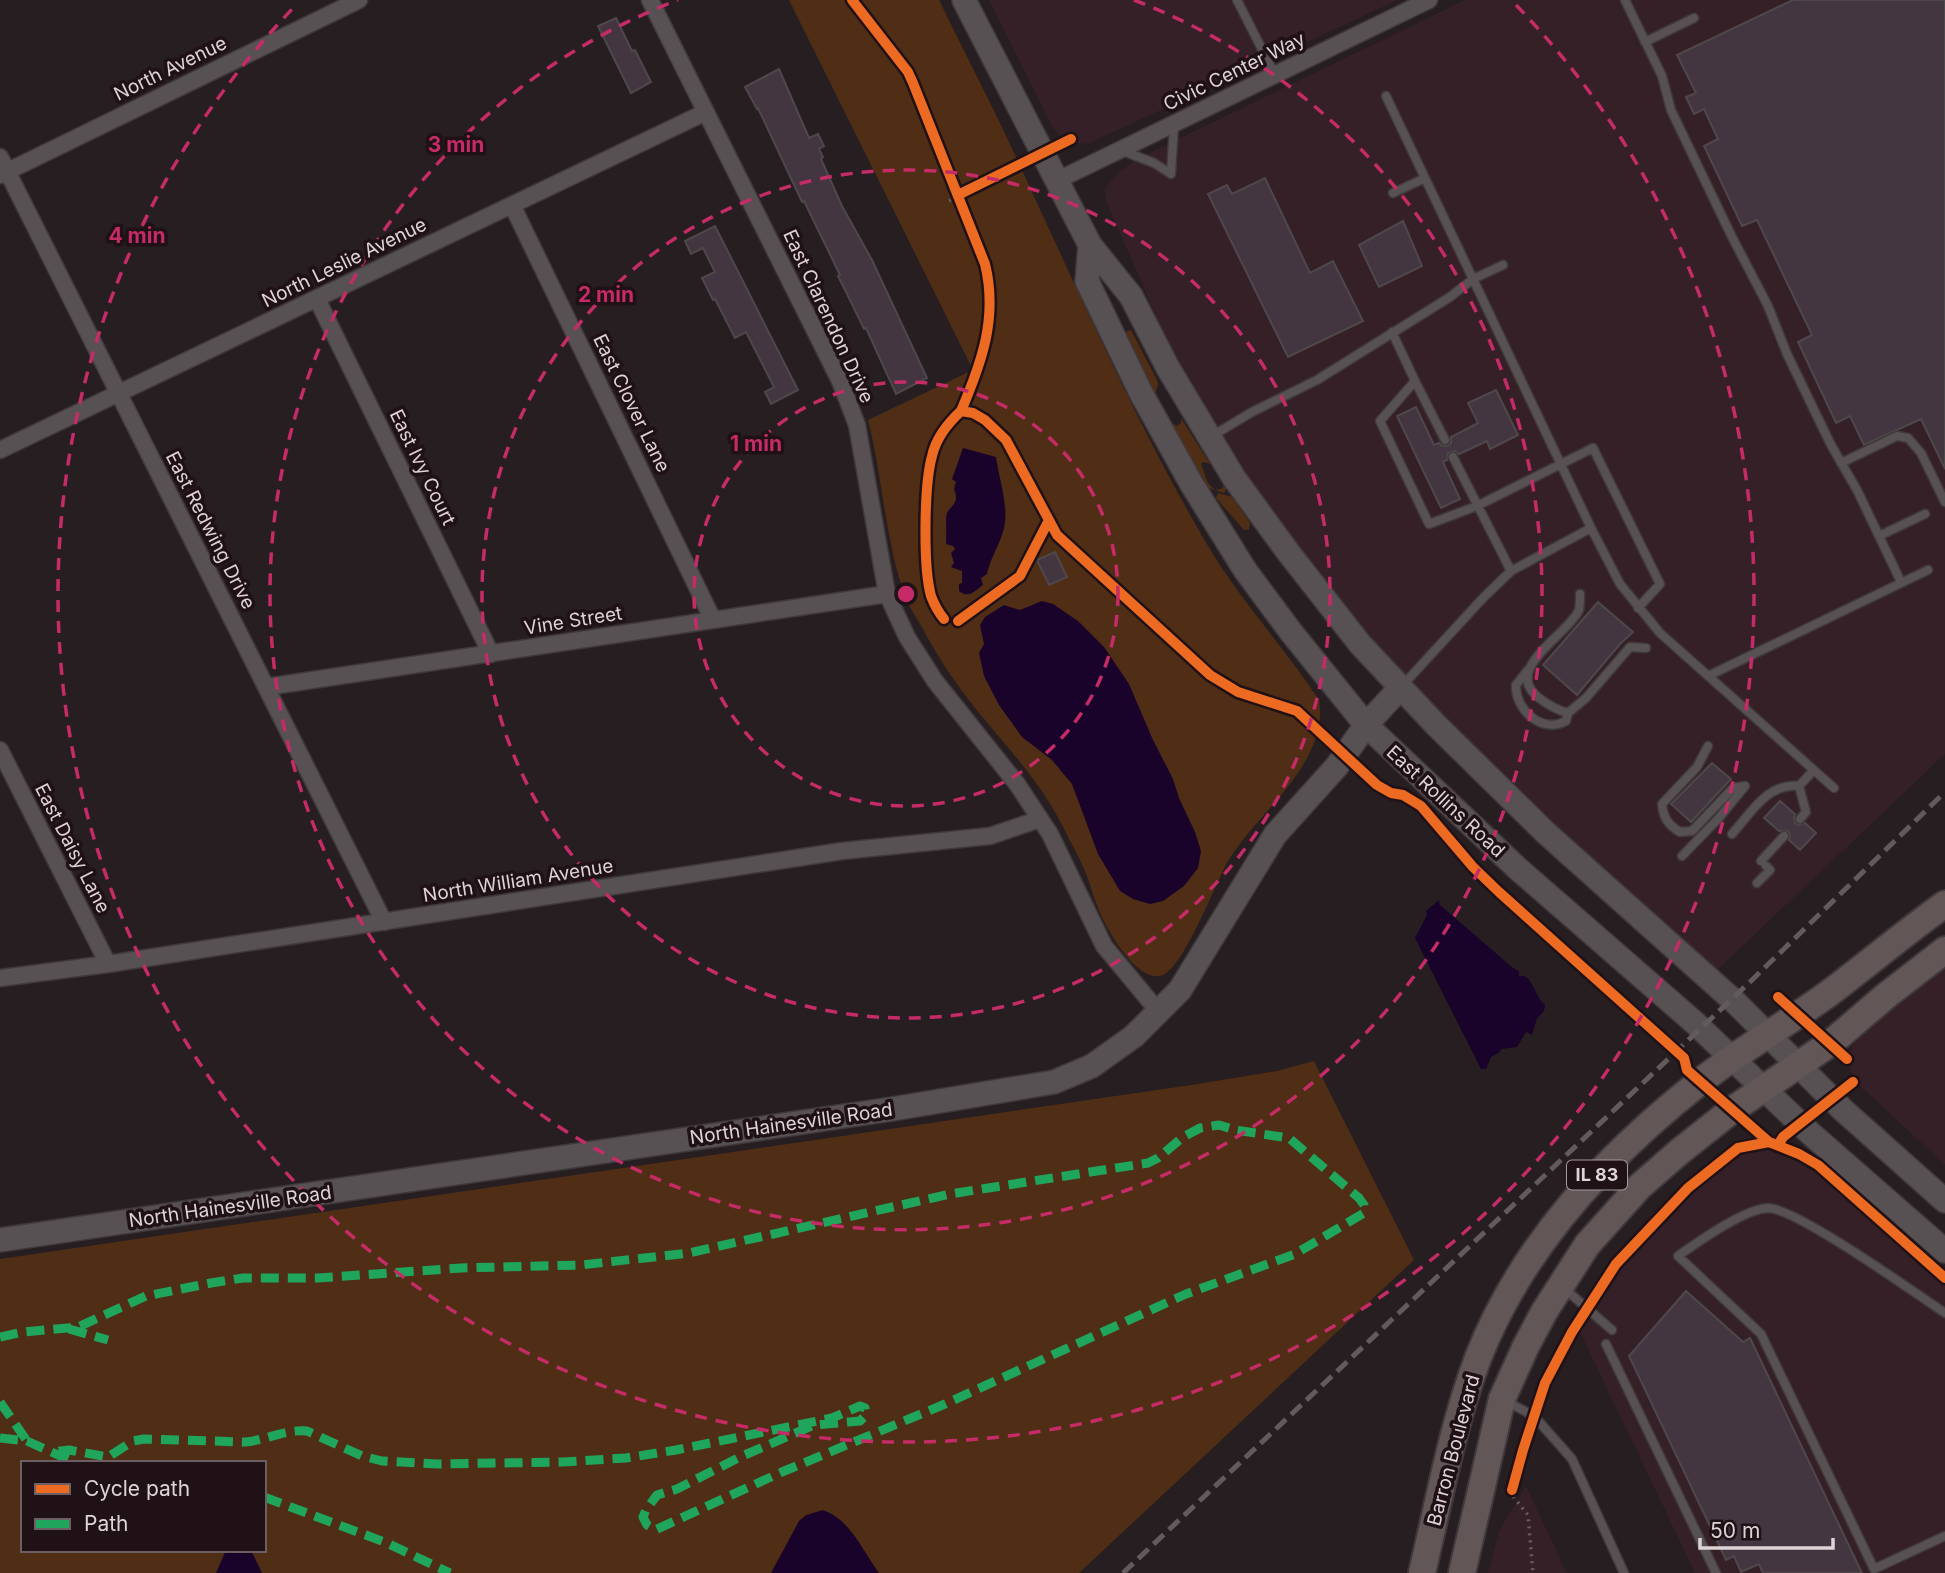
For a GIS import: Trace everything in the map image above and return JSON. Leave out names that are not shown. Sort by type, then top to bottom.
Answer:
[{"type":"main road","points":[[964,0],[1090,245],[1131,296],[1168,368],[1209,438],[1288,552],[1360,644],[1400,688],[1546,832],[1735,1002],[1843,1110],[1945,1201]]},
{"type":"main road","name":"East Rollins Road","points":[[1090,245],[1087,281],[1142,393],[1191,483],[1257,586],[1366,725],[1517,868],[1685,1014],[1764,1090],[1945,1251]]},
{"type":"main road","name":"North Hainesville Road","points":[[0,1240],[892,1109],[1054,1082],[1092,1066],[1134,1036],[1180,990],[1275,835],[1337,766],[1366,725],[1400,688]]},
{"type":"main road","name":"Barron Boulevard","points":[[1422,1573],[1462,1404],[1478,1357],[1506,1298],[1543,1239],[1612,1158],[1700,1082],[1832,990],[1945,904]]},
{"type":"main road","name":"Barron Boulevard","points":[[1462,1573],[1502,1399],[1526,1346],[1560,1285],[1587,1245],[1639,1187],[1724,1115],[1832,1041],[1945,950]]},
{"type":"street","name":"North Avenue","points":[[2,168],[359,0]]},
{"type":"street","name":"East Clarendon Drive","points":[[650,0],[849,403],[857,425],[887,594],[908,637],[935,681],[1017,784],[1050,834],[1104,946],[1158,1011]]},
{"type":"street","name":"Civic Center Way","points":[[1058,180],[1429,0]]},
{"type":"street","name":"North Leslie Avenue","points":[[0,450],[706,112]]},
{"type":"street","name":"East Redwing Drive","points":[[2,168],[384,922]]},
{"type":"street","name":"East Clover Lane","points":[[512,205],[713,620]]},
{"type":"street","name":"East Ivy Court","points":[[317,299],[491,653]]},
{"type":"street","name":"Vine Street","points":[[266,687],[887,594]]},
{"type":"street","name":"East Daisy Lane","points":[[0,750],[108,964]]},
{"type":"street","name":"North William Avenue","points":[[0,978],[108,964],[842,851],[990,836],[1040,819]]},
{"type":"lane","points":[[1237,0],[1275,75]]},
{"type":"lane","points":[[1625,0],[1662,76],[1671,110],[1763,295],[1787,354],[1902,582]]},
{"type":"lane","points":[[1645,42],[1694,18]]},
{"type":"lane","points":[[1386,96],[1620,584],[1638,608],[1673,645],[1834,788]]},
{"type":"lane","points":[[1121,149],[1154,163],[1171,174],[1174,123]]},
{"type":"lane","points":[[1392,193],[1424,178]]},
{"type":"lane","points":[[1209,438],[1252,412],[1317,380],[1450,297],[1473,279],[1503,265]]},
{"type":"lane","points":[[1392,332],[1445,440]]},
{"type":"lane","points":[[1415,381],[1380,421],[1429,524],[1477,506],[1593,447],[1660,584],[1638,608]]},
{"type":"lane","points":[[1841,463],[1897,436],[1908,438],[1919,449],[1945,502]]},
{"type":"lane","points":[[1453,457],[1511,571]]},
{"type":"lane","points":[[1879,536],[1925,514]]},
{"type":"lane","points":[[1400,688],[1511,571],[1591,528]]},
{"type":"lane","points":[[1708,676],[1928,570]]},
{"type":"lane","points":[[1580,594],[1578,611],[1516,685],[1518,701],[1542,724],[1549,726],[1566,721],[1568,713],[1586,698],[1630,648],[1646,648]]},
{"type":"lane","points":[[1528,670],[1527,683],[1534,694],[1558,710],[1568,713]]},
{"type":"lane","points":[[1682,856],[1718,820],[1745,786],[1734,788],[1692,831],[1680,832],[1667,821],[1662,804],[1697,767],[1708,746]]},
{"type":"lane","points":[[1799,786],[1814,769]]},
{"type":"lane","points":[[1732,834],[1773,791],[1788,785],[1799,786]]},
{"type":"lane","points":[[1799,786],[1806,812],[1800,819]]},
{"type":"lane","points":[[1757,883],[1770,870],[1763,863],[1784,836]]},
{"type":"lane","points":[[1945,1312],[1810,1225],[1777,1209],[1762,1209],[1747,1215],[1714,1231],[1678,1256],[1761,1334],[1875,1571],[1945,1536]]},
{"type":"lane","points":[[1560,1285],[1612,1331]]},
{"type":"lane","points":[[1606,1344],[1716,1573]]},
{"type":"lane","points":[[1502,1399],[1534,1416],[1572,1459],[1624,1573]]},
{"type":"path","points":[[1516,1476],[1512,1495],[1528,1515],[1533,1573]]},
{"type":"shaded area","points":[[789,0],[939,0],[1000,123],[1125,390],[1179,495],[1221,566],[1319,700],[1319,723],[1303,766],[1228,861],[1188,944],[1169,971],[1160,976],[1143,971],[1118,946],[1100,913],[1082,864],[1054,811],[1034,780],[954,680],[905,596],[888,531],[868,420],[973,370]]},
{"type":"shaded area","points":[[989,0],[1398,0],[1088,144],[1063,138],[1053,128]]},
{"type":"shaded area","points":[[1465,0],[1945,0],[1945,754],[1711,976],[1519,803],[1348,621],[1185,382],[1106,201],[1105,188],[1120,171],[1139,158]]},
{"type":"shaded area","points":[[1131,330],[1157,380],[1155,394],[1125,338],[1127,331]]},
{"type":"shaded area","points":[[1181,418],[1210,464],[1201,464],[1208,483],[1215,490],[1209,488],[1168,421],[1177,426],[1181,423]]},
{"type":"shaded area","points":[[963,448],[996,457],[1005,511],[1002,534],[987,574],[981,578],[983,585],[965,594],[959,591],[962,571],[951,567],[954,563],[951,553],[955,549],[946,544],[946,515],[956,498],[956,482],[952,479]]},
{"type":"shaded area","points":[[1224,486],[1226,489],[1224,493],[1215,490]]},
{"type":"shaded area","points":[[1218,493],[1232,497],[1250,523],[1249,530],[1244,530],[1216,498]]},
{"type":"shaded area","points":[[1042,601],[1053,604],[1078,621],[1104,647],[1129,684],[1195,832],[1201,851],[1198,868],[1184,886],[1163,901],[1150,904],[1133,899],[1120,891],[1098,854],[1072,784],[1052,760],[1022,737],[999,705],[984,676],[979,653],[984,644],[980,625],[985,617],[1004,605],[1020,610]]},
{"type":"shaded area","points":[[1439,900],[1440,905],[1519,971],[1519,976],[1525,976],[1545,1005],[1544,1011],[1537,1018],[1532,1035],[1526,1032],[1517,1047],[1501,1049],[1491,1057],[1486,1069],[1481,1069],[1415,938],[1427,915],[1426,911]]},
{"type":"shaded area","points":[[1945,968],[1945,1165],[1855,1081],[1849,1066],[1851,1049],[1857,1040],[1906,996]]},
{"type":"shaded area","points":[[1314,1061],[1414,1260],[1079,1573],[0,1573],[0,1259],[1277,1071]]},
{"type":"shaded area","points":[[1761,1146],[1787,1158],[1789,1155],[1816,1169],[1945,1283],[1945,1573],[1695,1573],[1578,1328],[1618,1267],[1661,1218],[1737,1152]]},
{"type":"shaded area","points":[[1526,1486],[1567,1573],[1488,1573],[1499,1531]]},
{"type":"shaded area","points":[[823,1510],[849,1528],[879,1573],[771,1573],[799,1521],[806,1515]]},
{"type":"shaded area","points":[[225,1552],[252,1552],[262,1573],[216,1573]]},
{"type":"building","points":[[1793,0],[1945,0],[1945,469],[1921,419],[1864,445],[1850,416],[1836,423],[1798,342],[1812,335],[1757,220],[1742,226],[1704,146],[1718,139],[1704,109],[1694,114],[1686,97],[1696,93],[1677,55]]},
{"type":"building","points":[[616,18],[651,82],[631,93],[598,26]]},
{"type":"building","points":[[779,69],[809,138],[818,134],[824,146],[819,149],[823,157],[821,159],[927,378],[896,394],[804,201],[802,202],[758,108],[745,87]]},
{"type":"building","points":[[1265,178],[1310,273],[1333,261],[1363,321],[1288,357],[1208,194],[1227,185],[1232,194]]},
{"type":"building","points":[[1403,221],[1422,266],[1379,287],[1359,245]]},
{"type":"building","points":[[715,226],[798,390],[771,404],[765,392],[774,387],[746,332],[735,338],[702,278],[715,272],[703,248],[691,254],[685,241]]},
{"type":"building","points":[[1496,390],[1518,435],[1490,449],[1487,441],[1459,454],[1454,451],[1448,453],[1447,460],[1443,462],[1460,499],[1441,508],[1397,416],[1416,407],[1434,445],[1439,443],[1447,446],[1451,443],[1451,437],[1478,423],[1468,403]]},
{"type":"building","points":[[1055,552],[1067,577],[1049,585],[1037,560]]},
{"type":"building","points":[[1598,602],[1633,632],[1577,695],[1543,665]]},
{"type":"building","points":[[1712,763],[1731,779],[1691,822],[1671,804]]},
{"type":"building","points":[[1780,801],[1795,814],[1795,823],[1805,823],[1816,833],[1800,850],[1789,840],[1788,831],[1779,831],[1764,818]]},
{"type":"building","points":[[1686,1291],[1743,1342],[1750,1338],[1862,1573],[1763,1573],[1759,1564],[1741,1572],[1734,1556],[1726,1560],[1629,1356]]},
{"type":"railway","points":[[1123,1573],[1752,980],[1945,792]]},
{"type":"marked path","points":[[0,1337],[78,1327],[146,1296],[243,1278],[318,1278],[461,1268],[581,1265],[689,1253],[950,1194],[1148,1163],[1183,1137],[1200,1128],[1219,1125],[1289,1138],[1364,1205],[1364,1213],[1295,1254],[1186,1294],[945,1404],[782,1472],[655,1530],[647,1525],[643,1517],[657,1495],[677,1489],[740,1457],[814,1425],[860,1421],[866,1415],[865,1408],[860,1406],[832,1418],[676,1450],[626,1458],[563,1462],[437,1464],[382,1461],[362,1456],[307,1431],[245,1442],[144,1439],[133,1441],[108,1457],[69,1450],[51,1452]]},
{"type":"marked path","points":[[69,1329],[108,1340]]},
{"type":"marked path","points":[[0,1402],[27,1441]]},
{"type":"marked path","points":[[0,1438],[27,1441],[72,1461]]},
{"type":"marked path","points":[[266,1498],[387,1543],[450,1573]]},
{"type":"cycle path","points":[[852,0],[908,72],[985,264],[989,284],[989,321],[981,357],[961,411],[973,413],[985,420],[1006,440],[1057,535],[1210,675],[1238,692],[1297,711],[1377,785],[1391,793],[1403,795],[1421,806],[1473,867],[1684,1058],[1687,1070],[1769,1142],[1818,1165],[1945,1278]]},
{"type":"cycle path","points":[[958,195],[1071,139]]},
{"type":"cycle path","points":[[944,619],[932,599],[928,583],[927,486],[936,443],[961,411]]},
{"type":"cycle path","points":[[958,621],[1020,576],[1048,522]]},
{"type":"cycle path","points":[[1778,997],[1847,1059]]},
{"type":"cycle path","points":[[1778,1145],[1783,1137],[1853,1082]]},
{"type":"cycle path","points":[[1512,1490],[1545,1383],[1572,1332],[1616,1264],[1688,1188],[1738,1148],[1769,1142]]}]
